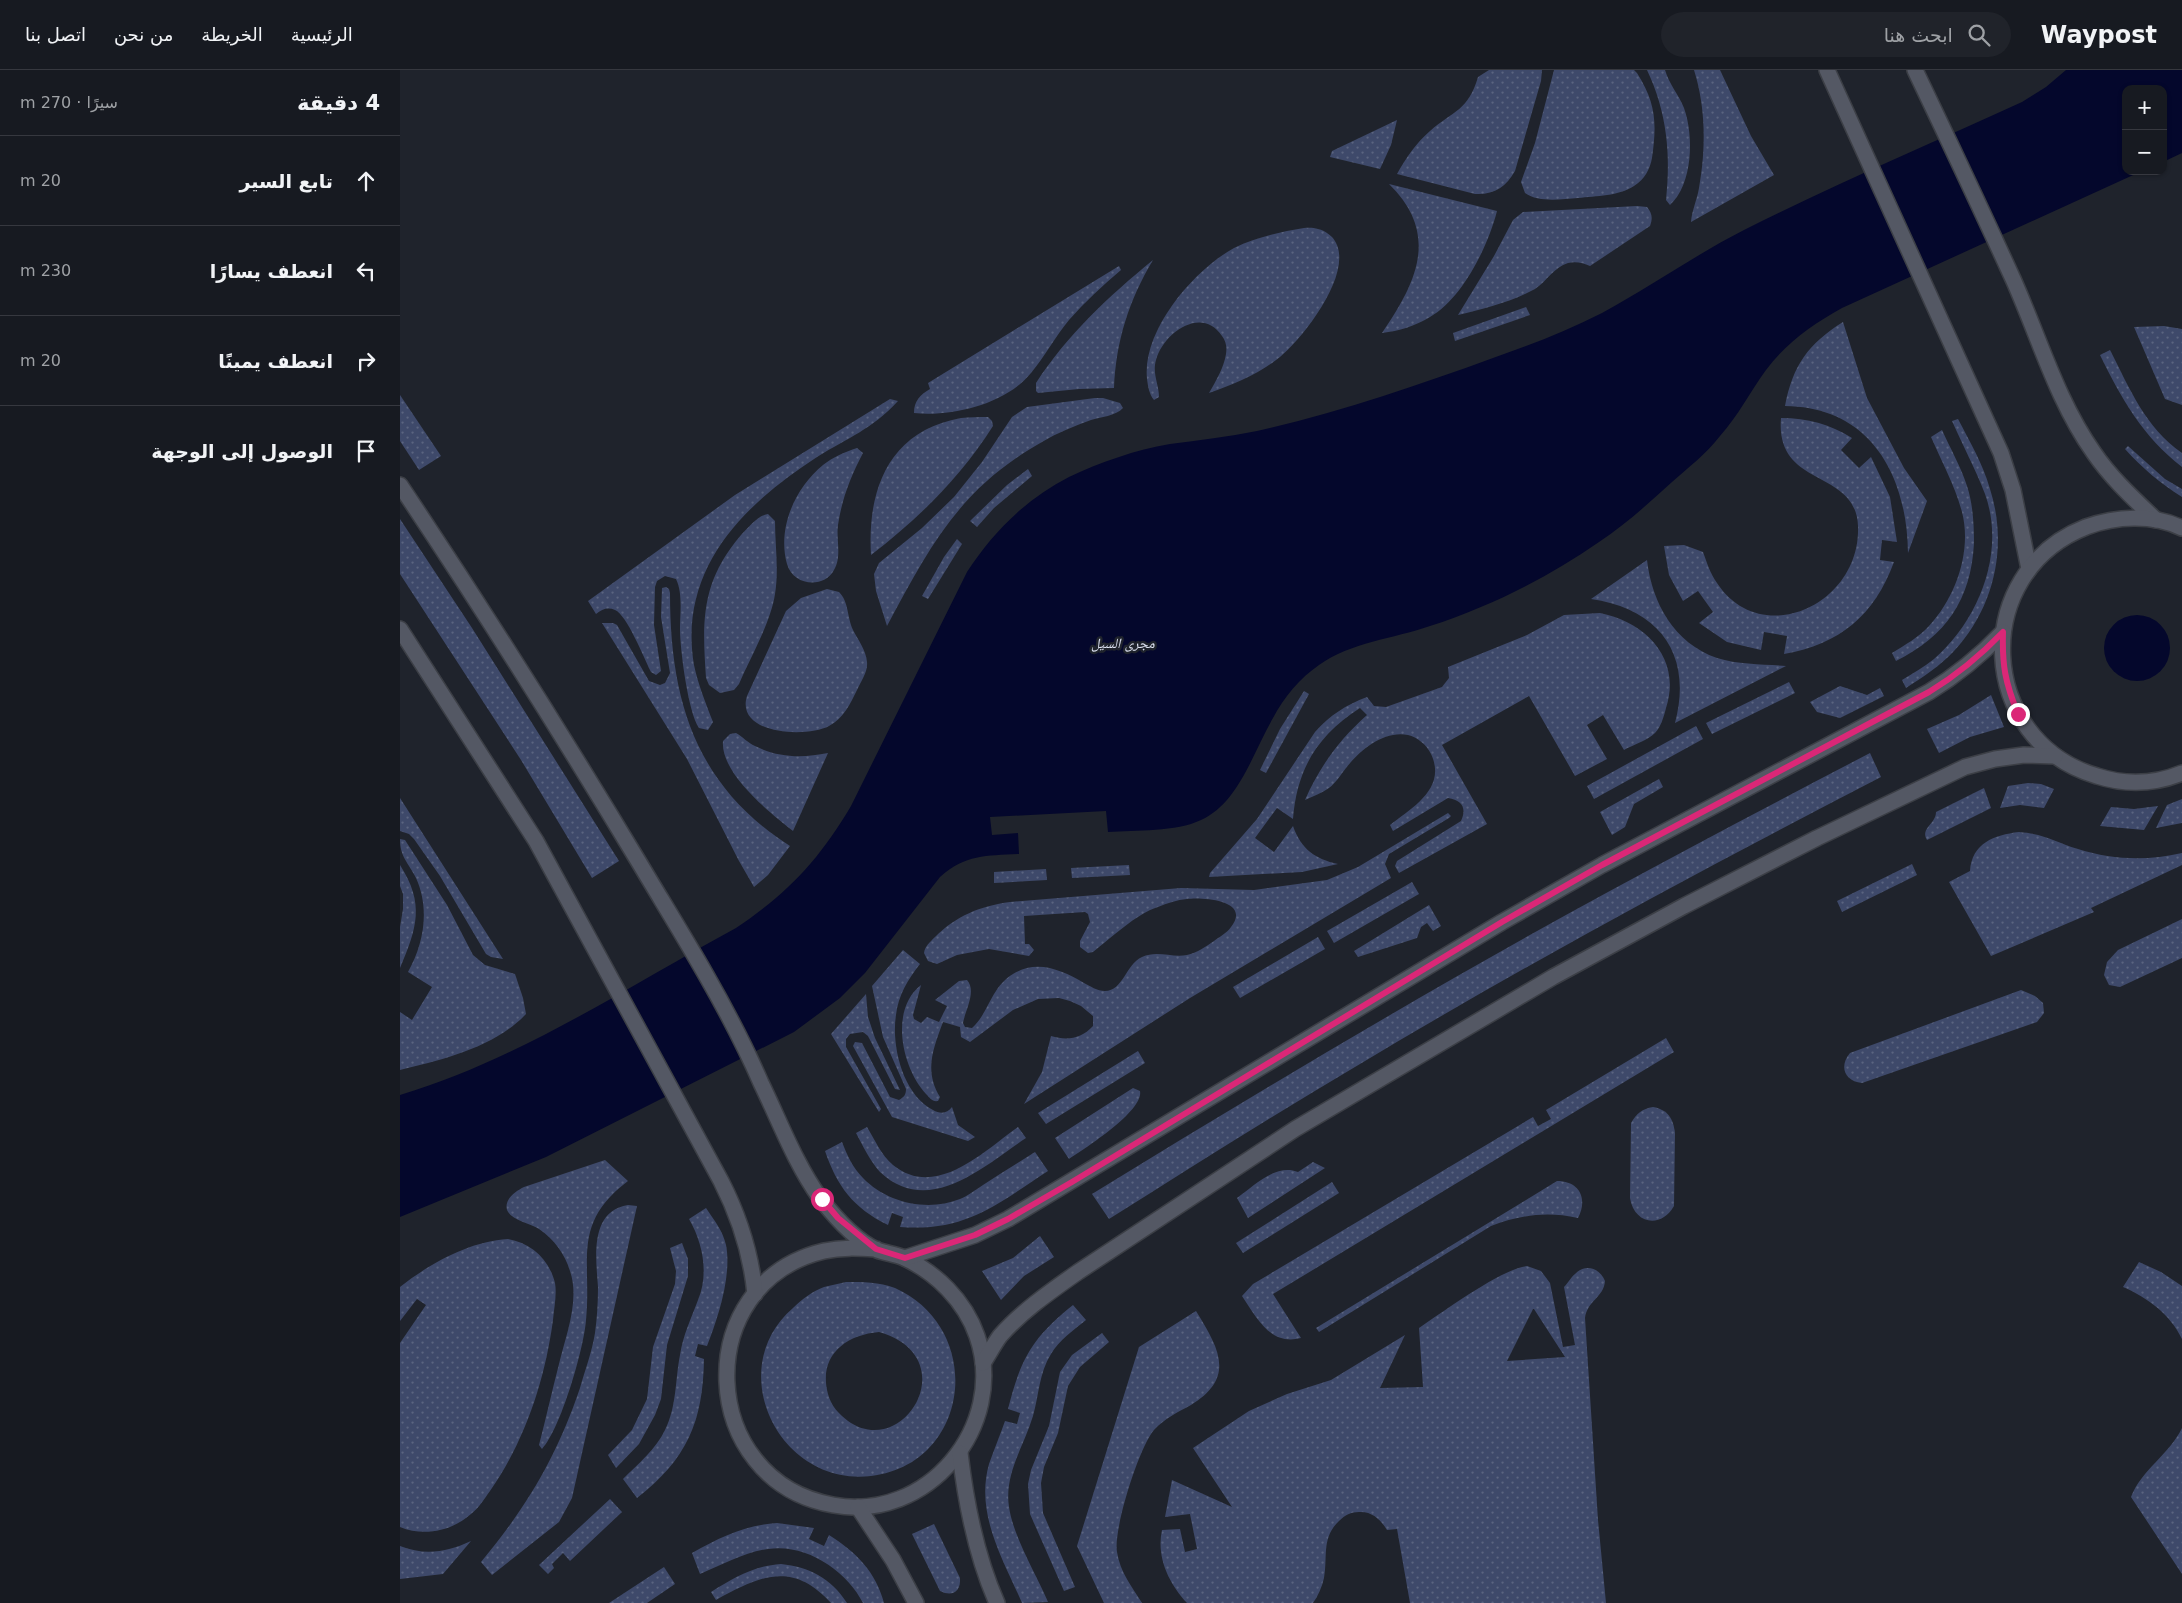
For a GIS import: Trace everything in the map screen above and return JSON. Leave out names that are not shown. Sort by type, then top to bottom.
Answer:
[{"type":"street","points":[[1827,70],[1938,317],[1986,415],[2013,490],[2029,569]]},
{"type":"street","points":[[1915,70],[2013,280],[2078,428],[2094,453],[2113,477],[2156,520]]},
{"type":"street","points":[[400,485],[515,662],[707,977],[760,1079],[795,1157],[808,1179],[838,1218],[876,1249]]},
{"type":"street","points":[[2182,528],[2156,520],[2128,518],[2099,522],[2073,532],[2049,548],[2029,569],[2017,588],[2008,609],[2003,632],[2002,660],[2007,688],[2018,714],[2034,737],[2055,756],[2081,772],[2110,780],[2141,783],[2182,773]]},
{"type":"street","points":[[400,629],[521,816],[722,1181],[741,1224],[753,1270],[755,1294]]},
{"type":"street","points":[[905,1258],[975,1235],[1008,1219],[1502,922],[1602,865],[1929,692],[1975,660],[2003,632]]},
{"type":"street","points":[[983,1363],[1000,1337],[1017,1319],[1071,1277],[1295,1129],[1553,977],[1817,838],[1938,779],[1966,767],[1995,759],[2024,755],[2055,756]]},
{"type":"street","points":[[849,1248],[876,1249],[905,1258],[929,1272],[942,1284],[966,1311],[977,1336],[983,1363],[983,1394],[975,1425],[960,1453],[940,1476],[916,1492],[888,1503],[858,1508],[834,1506],[810,1499],[791,1490],[758,1463],[745,1446],[735,1427],[728,1406],[726,1382],[726,1358],[732,1335],[742,1313],[755,1294],[774,1275],[797,1261],[822,1252],[849,1248]]},
{"type":"street","points":[[960,1453],[971,1523],[980,1558],[997,1603]]},
{"type":"street","points":[[858,1508],[892,1560],[916,1603]]},
{"type":"shaded area","points":[[1489,70],[1542,70],[1541,81],[1515,171],[1508,181],[1494,191],[1475,194],[1397,174],[1420,141],[1465,103],[1470,97],[1478,77]]},
{"type":"shaded area","points":[[1554,70],[1634,70],[1637,73],[1648,94],[1654,114],[1654,134],[1650,166],[1644,177],[1634,186],[1614,194],[1551,200],[1537,198],[1525,193],[1521,182],[1535,143]]},
{"type":"shaded area","points":[[1647,70],[1665,70],[1682,103],[1687,119],[1690,145],[1687,172],[1678,196],[1670,205],[1666,200],[1668,167],[1666,134],[1659,102]]},
{"type":"shaded area","points":[[1694,70],[1720,70],[1751,136],[1774,175],[1691,222],[1699,188],[1704,144],[1701,99]]},
{"type":"shaded area","points":[[1397,120],[1391,145],[1380,169],[1330,157],[1332,151]]},
{"type":"shaded area","points":[[1389,184],[1497,211],[1481,255],[1453,297],[1430,317],[1407,328],[1382,333],[1405,295],[1413,277],[1418,258],[1418,240],[1414,221],[1405,203]]},
{"type":"shaded area","points":[[1637,206],[1649,209],[1652,218],[1650,226],[1590,266],[1574,262],[1568,263],[1526,294],[1497,305],[1458,315],[1494,256],[1513,220],[1523,212]]},
{"type":"shaded area","points":[[1304,228],[1319,229],[1332,237],[1339,250],[1339,266],[1334,283],[1325,301],[1302,334],[1280,357],[1264,369],[1209,393],[1223,364],[1226,351],[1225,342],[1214,327],[1204,323],[1184,326],[1166,340],[1160,350],[1155,365],[1159,397],[1154,400],[1150,393],[1147,379],[1148,360],[1153,341],[1174,303],[1188,286],[1203,271],[1234,248],[1268,235]]},
{"type":"shaded area","points":[[1153,260],[1137,290],[1125,321],[1115,371],[1114,388],[1038,393],[1036,391],[1036,383],[1075,332],[1105,302]]},
{"type":"shaded area","points":[[1119,266],[1121,270],[1069,320],[1031,373],[1008,393],[977,406],[961,410],[945,413],[914,413],[918,399],[930,389],[928,383]]},
{"type":"shaded area","points":[[1526,307],[1530,315],[1455,341],[1453,333]]},
{"type":"shaded area","points":[[1843,322],[1867,398],[1904,468],[1927,501],[1908,553],[1906,524],[1900,497],[1891,472],[1878,450],[1861,432],[1840,418],[1815,409],[1785,406],[1793,379],[1804,357],[1811,347]]},
{"type":"shaded area","points":[[2164,326],[2182,329],[2182,405],[2165,399],[2134,327]]},
{"type":"shaded area","points":[[2110,350],[2148,419],[2169,443],[2182,453],[2182,467],[2156,443],[2134,416],[2100,355]]},
{"type":"shaded area","points":[[400,395],[441,456],[419,470],[400,441]]},
{"type":"shaded area","points":[[1103,398],[1120,403],[1123,408],[1112,415],[1085,422],[1048,439],[1014,460],[989,479],[968,499],[933,545],[887,626],[876,591],[874,574],[879,563],[922,528],[954,497],[982,462],[1012,417],[1027,407]]},
{"type":"shaded area","points":[[890,399],[898,401],[869,426],[817,457],[764,496],[741,519],[722,543],[706,570],[696,599],[692,630],[694,665],[713,722],[708,730],[699,728],[691,709],[685,680],[680,638],[680,597],[676,579],[665,576],[657,581],[655,587],[654,625],[661,671],[656,675],[651,672],[630,628],[620,614],[615,610],[607,609],[596,614],[588,601],[735,495]]},
{"type":"shaded area","points":[[988,417],[992,421],[993,426],[953,480],[906,527],[871,555],[873,508],[879,486],[888,467],[900,450],[916,436],[936,425],[961,418]]},
{"type":"shaded area","points":[[1781,418],[1800,419],[1818,423],[1852,438],[1841,450],[1859,468],[1871,457],[1890,497],[1897,542],[1882,540],[1880,560],[1894,562],[1886,581],[1865,612],[1838,635],[1822,643],[1784,654],[1787,636],[1764,632],[1761,650],[1727,642],[1699,623],[1713,612],[1698,591],[1683,601],[1669,575],[1664,546],[1684,545],[1703,552],[1717,583],[1736,603],[1758,613],[1782,615],[1805,609],[1826,596],[1843,578],[1855,554],[1858,526],[1854,508],[1844,495],[1802,468],[1790,457],[1783,441]]},
{"type":"shaded area","points":[[1958,419],[1984,471],[1995,510],[1998,532],[1994,574],[1988,595],[1968,634],[1943,662],[1906,688],[1902,680],[1934,659],[1964,625],[1984,584],[1990,561],[1992,539],[1991,516],[1985,494],[1952,421]]},
{"type":"shaded area","points":[[1942,430],[1962,472],[1971,500],[1974,536],[1972,563],[1968,582],[1953,614],[1929,640],[1896,661],[1892,653],[1921,634],[1939,614],[1954,587],[1963,558],[1965,527],[1962,512],[1952,483],[1931,437]]},
{"type":"shaded area","points":[[2128,446],[2165,479],[2182,489],[2182,497],[2138,463],[2125,449]]},
{"type":"shaded area","points":[[857,448],[863,453],[851,479],[842,506],[838,525],[838,559],[834,570],[823,580],[816,582],[802,581],[795,577],[787,564],[784,537],[791,510],[804,485],[813,474],[839,455]]},
{"type":"shaded area","points":[[1028,469],[1032,476],[994,508],[977,527],[970,521],[1007,485]]},
{"type":"shaded area","points":[[768,514],[775,521],[777,576],[773,605],[765,628],[739,684],[734,690],[720,693],[709,685],[706,678],[704,638],[707,602],[711,586],[728,552],[741,535],[757,519]]},
{"type":"shaded area","points":[[400,519],[472,628],[619,861],[592,878],[521,760],[400,574]]},
{"type":"shaded area","points":[[957,539],[962,544],[928,599],[922,596],[944,557]]},
{"type":"shaded area","points":[[1647,560],[1654,591],[1660,606],[1677,632],[1689,642],[1702,651],[1725,660],[1786,666],[1675,723],[1679,699],[1679,676],[1675,657],[1666,639],[1653,625],[1636,613],[1615,604],[1591,599]]},
{"type":"shaded area","points":[[666,587],[670,593],[671,632],[676,670],[683,705],[695,738],[711,768],[732,796],[758,822],[790,846],[768,875],[754,887],[687,759],[602,623],[617,625],[649,681],[660,685],[665,683],[670,673],[661,617],[662,588]]},
{"type":"shaded area","points":[[827,589],[839,592],[845,600],[851,625],[866,658],[867,666],[864,676],[846,710],[839,719],[829,726],[819,730],[790,732],[762,726],[752,719],[746,709],[747,696],[786,611],[801,598]]},
{"type":"shaded area","points":[[1600,613],[1632,625],[1645,634],[1664,659],[1669,674],[1670,690],[1662,721],[1652,736],[1624,750],[1603,715],[1587,725],[1607,759],[1575,776],[1529,696],[1442,745],[1487,824],[1399,873],[1395,866],[1397,861],[1461,821],[1463,809],[1460,803],[1448,798],[1393,831],[1390,825],[1425,796],[1435,777],[1435,766],[1427,748],[1415,738],[1399,734],[1382,738],[1365,748],[1332,786],[1305,800],[1331,754],[1367,715],[1360,708],[1332,730],[1312,754],[1299,784],[1293,819],[1277,808],[1255,838],[1274,852],[1293,826],[1300,841],[1310,852],[1322,859],[1338,864],[1302,872],[1209,877],[1210,873],[1257,819],[1315,732],[1326,720],[1339,711],[1367,697],[1374,706],[1386,707],[1442,687],[1449,678],[1448,667],[1527,635],[1564,615]]},
{"type":"shaded area","points":[[1789,682],[1795,693],[1712,734],[1706,723]]},
{"type":"shaded area","points":[[1840,686],[1867,695],[1880,688],[1884,696],[1840,718],[1817,712],[1810,702]]},
{"type":"shaded area","points":[[1304,691],[1309,694],[1266,773],[1260,770],[1280,729]]},
{"type":"shaded area","points":[[1991,695],[2004,727],[1970,737],[1939,753],[1927,729],[1959,715]]},
{"type":"shaded area","points":[[1696,726],[1703,739],[1594,799],[1587,786]]},
{"type":"shaded area","points":[[736,733],[752,745],[782,755],[809,756],[828,753],[793,831],[748,791],[729,766],[724,753],[723,741],[730,734]]},
{"type":"shaded area","points":[[1870,753],[1881,777],[1684,881],[1488,989],[1297,1102],[1109,1219],[1092,1194],[1284,1078],[1477,965],[1640,874]]},
{"type":"shaded area","points":[[1659,779],[1663,787],[1634,804],[1625,827],[1612,835],[1600,812]]},
{"type":"shaded area","points":[[2028,783],[2041,784],[2054,789],[2044,808],[2020,805],[2000,808],[2008,786]]},
{"type":"shaded area","points":[[1984,788],[1991,808],[1927,840],[1925,832],[1934,820],[1936,812]]},
{"type":"shaded area","points":[[400,798],[503,959],[486,954],[440,876],[414,839],[409,834],[400,831]]},
{"type":"shaded area","points":[[2182,799],[2182,823],[2156,828],[2167,805]]},
{"type":"shaded area","points":[[2158,806],[2144,830],[2100,826],[2111,807],[2134,809]]},
{"type":"shaded area","points":[[1448,813],[1451,816],[1449,818],[1389,854],[1385,864],[1391,878],[1190,998],[1024,1104],[1042,1072],[1051,1036],[1074,1038],[1084,1034],[1093,1026],[1093,1016],[1081,1006],[1059,998],[1038,999],[1013,1010],[970,1042],[961,1037],[960,1027],[943,1022],[933,1051],[931,1069],[932,1078],[940,1097],[938,1101],[933,1100],[926,1094],[911,1070],[905,1055],[902,1024],[905,1009],[911,996],[921,985],[913,1015],[914,1019],[921,1023],[927,1017],[939,1022],[947,1006],[935,1000],[959,981],[967,980],[970,985],[971,995],[963,1023],[965,1027],[972,1028],[978,1022],[995,993],[1006,979],[1022,970],[1040,967],[1058,970],[1096,989],[1111,990],[1116,987],[1132,965],[1142,957],[1153,954],[1181,956],[1194,953],[1225,933],[1236,918],[1235,911],[1223,902],[1203,899],[1176,901],[1141,915],[1093,952],[1088,953],[1080,947],[1080,941],[1090,922],[1088,914],[1085,912],[1024,916],[1025,944],[1029,944],[1034,950],[1029,956],[989,949],[957,955],[937,964],[928,961],[924,953],[928,944],[951,923],[969,913],[989,906],[1010,902],[1181,888],[1254,890],[1327,880],[1358,867]]},
{"type":"shaded area","points":[[2019,832],[2043,836],[2091,853],[2117,857],[2143,858],[2182,853],[2182,865],[2091,908],[2094,912],[1991,956],[1949,882],[1970,871],[1975,854],[1986,842],[2001,835]]},
{"type":"shaded area","points":[[400,839],[405,840],[447,905],[473,955],[485,965],[515,974],[526,1014],[484,1044],[451,1057],[400,1070],[400,1012],[412,1020],[432,987],[408,972],[418,949],[424,914],[420,890],[416,878],[403,855]]},
{"type":"shaded area","points":[[1912,864],[1917,875],[1842,912],[1837,901]]},
{"type":"shaded area","points":[[400,865],[413,892],[416,916],[411,941],[400,968],[400,927],[403,894],[400,886]]},
{"type":"shaded area","points":[[1129,865],[1130,875],[1072,878],[1071,868]]},
{"type":"shaded area","points":[[1046,869],[1047,880],[994,883],[994,872]]},
{"type":"shaded area","points":[[1412,882],[1419,894],[1334,943],[1327,931]]},
{"type":"shaded area","points":[[1429,905],[1441,926],[1433,931],[1427,923],[1421,927],[1417,938],[1358,957],[1354,951]]},
{"type":"shaded area","points":[[2182,919],[2182,958],[2120,987],[2109,985],[2104,975],[2107,962],[2118,950]]},
{"type":"shaded area","points":[[1318,937],[1325,949],[1240,998],[1233,987]]},
{"type":"shaded area","points":[[903,950],[920,964],[904,988],[897,1008],[895,1041],[901,1068],[907,1082],[923,1103],[941,1113],[948,1111],[952,1107],[958,1125],[975,1137],[968,1141],[892,1117],[853,1046],[855,1042],[862,1043],[890,1097],[899,1100],[903,1097],[906,1089],[883,1037],[872,986]]},
{"type":"shaded area","points":[[2021,990],[2035,996],[2043,1003],[2044,1013],[2037,1022],[1862,1083],[1851,1079],[1845,1072],[1845,1063],[1850,1053]]},
{"type":"shaded area","points":[[866,994],[868,1017],[875,1038],[900,1090],[895,1089],[868,1036],[863,1032],[850,1034],[846,1039],[846,1047],[881,1109],[879,1112],[831,1034]]},
{"type":"shaded area","points":[[1666,1038],[1674,1052],[1273,1294],[1301,1338],[1281,1338],[1273,1334],[1259,1321],[1242,1296],[1253,1284],[1533,1117],[1538,1126],[1551,1119],[1546,1110]]},
{"type":"shaded area","points":[[1138,1051],[1145,1063],[1046,1124],[1038,1113]]},
{"type":"shaded area","points":[[1133,1088],[1140,1091],[1139,1099],[1133,1109],[1112,1129],[1069,1159],[1055,1138]]},
{"type":"shaded area","points":[[1653,1107],[1669,1115],[1674,1128],[1674,1206],[1662,1218],[1649,1220],[1642,1218],[1637,1213],[1630,1198],[1631,1123],[1640,1112]]},
{"type":"shaded area","points":[[867,1127],[882,1152],[893,1165],[909,1174],[926,1177],[942,1175],[959,1168],[975,1159],[1018,1127],[1026,1138],[992,1162],[956,1183],[937,1189],[918,1190],[899,1185],[876,1168],[856,1133]]},
{"type":"shaded area","points":[[842,1142],[856,1170],[873,1187],[896,1199],[922,1205],[948,1203],[963,1198],[1035,1152],[1048,1171],[979,1214],[944,1225],[900,1227],[903,1217],[892,1213],[888,1225],[865,1211],[848,1195],[841,1185],[825,1151]]},
{"type":"shaded area","points":[[605,1160],[628,1181],[610,1197],[598,1212],[591,1228],[587,1261],[586,1320],[581,1349],[557,1424],[542,1449],[539,1445],[571,1318],[573,1282],[565,1259],[554,1242],[539,1229],[512,1216],[507,1210],[507,1202],[514,1193],[524,1187]]},
{"type":"shaded area","points":[[1313,1162],[1325,1168],[1248,1218],[1237,1198],[1258,1182],[1274,1173],[1290,1170],[1298,1172]]},
{"type":"shaded area","points":[[1557,1181],[1571,1184],[1580,1192],[1582,1204],[1578,1218],[1534,1215],[1512,1219],[1491,1226],[1319,1332],[1316,1328]]},
{"type":"shaded area","points":[[1332,1182],[1339,1193],[1243,1253],[1236,1243]]},
{"type":"shaded area","points":[[628,1205],[637,1206],[572,1498],[559,1522],[492,1575],[481,1562],[513,1521],[539,1480],[571,1413],[595,1333],[598,1299],[596,1250],[601,1226],[607,1216],[615,1209]]},
{"type":"shaded area","points":[[706,1208],[725,1240],[727,1270],[723,1296],[707,1346],[698,1344],[695,1356],[704,1359],[703,1381],[696,1420],[689,1438],[668,1469],[637,1498],[623,1479],[657,1444],[672,1412],[681,1348],[701,1290],[704,1269],[698,1238],[689,1219]]},
{"type":"shaded area","points":[[1040,1236],[1054,1257],[1024,1276],[1001,1300],[982,1271],[1013,1258]]},
{"type":"shaded area","points":[[508,1239],[524,1244],[538,1254],[544,1260],[555,1283],[553,1320],[545,1365],[532,1409],[502,1472],[474,1512],[455,1525],[437,1531],[419,1532],[400,1527],[400,1343],[426,1305],[417,1299],[400,1321],[400,1287],[411,1278],[451,1255],[479,1244]]},
{"type":"shaded area","points":[[682,1243],[688,1259],[688,1276],[667,1345],[661,1399],[655,1415],[639,1444],[616,1468],[608,1455],[632,1430],[647,1399],[653,1347],[675,1284],[676,1271],[670,1248]]},
{"type":"shaded area","points":[[2139,1262],[2161,1272],[2182,1286],[2182,1339],[2165,1314],[2141,1296],[2123,1287]]},
{"type":"shaded area","points":[[1527,1266],[1541,1271],[1550,1283],[1563,1347],[1575,1345],[1564,1287],[1579,1271],[1588,1268],[1592,1268],[1600,1273],[1605,1281],[1602,1291],[1589,1307],[1585,1318],[1598,1520],[1606,1603],[1410,1603],[1397,1529],[1387,1530],[1376,1517],[1368,1513],[1359,1512],[1351,1513],[1344,1517],[1333,1527],[1327,1541],[1324,1578],[1320,1591],[1313,1603],[1187,1603],[1170,1579],[1161,1550],[1162,1530],[1180,1529],[1185,1552],[1197,1549],[1190,1514],[1165,1517],[1172,1480],[1232,1507],[1193,1448],[1249,1411],[1287,1394],[1331,1380],[1405,1335],[1380,1388],[1423,1387],[1419,1328],[1472,1292],[1516,1269]],"holes":[[[1533,1309],[1565,1357],[1507,1361]]]},
{"type":"shaded area","points":[[846,1282],[889,1286],[924,1307],[944,1333],[954,1362],[955,1393],[947,1422],[930,1447],[904,1466],[871,1476],[838,1474],[810,1463],[787,1444],[771,1419],[762,1391],[762,1362],[772,1333],[800,1301],[824,1287]],"holes":[[[879,1332],[905,1345],[919,1362],[922,1382],[917,1401],[905,1417],[889,1427],[869,1430],[848,1421],[836,1409],[828,1394],[827,1369],[837,1350],[855,1338]]]},
{"type":"shaded area","points":[[1073,1305],[1086,1320],[1058,1344],[1047,1361],[1033,1416],[1009,1483],[1008,1495],[1011,1518],[1048,1602],[1022,1603],[993,1536],[988,1518],[986,1483],[989,1464],[1005,1421],[1017,1424],[1020,1413],[1008,1409],[1023,1362],[1047,1328]]},
{"type":"shaded area","points":[[1196,1311],[1216,1349],[1219,1372],[1214,1384],[1205,1394],[1154,1430],[1141,1453],[1128,1489],[1119,1526],[1117,1552],[1124,1573],[1142,1603],[1104,1603],[1077,1546],[1139,1347]]},
{"type":"shaded area","points":[[1102,1333],[1109,1342],[1080,1367],[1068,1386],[1058,1433],[1044,1467],[1041,1483],[1043,1513],[1075,1587],[1064,1591],[1030,1514],[1028,1484],[1031,1470],[1049,1426],[1060,1372],[1072,1355]]},
{"type":"shaded area","points":[[2182,1428],[2182,1574],[2131,1497],[2142,1478],[2177,1438]]},
{"type":"shaded area","points":[[610,1499],[622,1512],[570,1561],[563,1553],[552,1564],[554,1568],[548,1574],[539,1565]]},
{"type":"shaded area","points":[[777,1523],[814,1528],[809,1539],[824,1546],[829,1535],[848,1548],[870,1572],[884,1603],[863,1603],[847,1580],[836,1570],[811,1555],[797,1550],[782,1548],[759,1551],[742,1556],[700,1574],[692,1553],[743,1529]]},
{"type":"shaded area","points":[[934,1524],[960,1578],[959,1587],[952,1593],[940,1591],[912,1534]]},
{"type":"shaded area","points":[[471,1541],[443,1574],[400,1579],[400,1546],[427,1552],[454,1548]]},
{"type":"shaded area","points":[[781,1564],[801,1568],[818,1575],[834,1587],[847,1603],[831,1603],[817,1590],[803,1581],[789,1577],[775,1576],[761,1579],[716,1600],[711,1592],[753,1570]]},
{"type":"shaded area","points":[[664,1567],[675,1584],[647,1603],[609,1603]]},
{"type":"water","name":"مجرى السيل","points":[[2066,70],[2182,70],[2182,153],[2167,160],[2167,85],[2122,85],[2122,175],[2133,175],[1842,308],[1810,328],[1774,360],[1733,420],[1703,455],[1619,528],[1559,568],[1475,610],[1416,630],[1358,646],[1331,657],[1319,665],[1293,688],[1277,710],[1244,775],[1225,802],[1214,812],[1201,820],[1180,827],[1108,832],[1106,811],[990,817],[992,835],[1018,833],[1019,854],[986,856],[968,860],[950,869],[940,877],[865,973],[840,998],[794,1032],[546,1157],[400,1217],[400,1095],[488,1062],[572,1020],[736,928],[787,888],[827,843],[851,806],[967,572],[999,530],[1025,506],[1053,486],[1093,466],[1131,453],[1170,444],[1257,431],[1317,416],[1406,389],[1548,337],[1602,313],[1744,230],[1848,180],[2022,102],[2046,87]]},
{"type":"water","points":[[2137,615],[2150,618],[2160,625],[2167,635],[2170,648],[2167,661],[2160,671],[2150,678],[2137,681],[2124,678],[2114,671],[2107,661],[2104,648],[2107,635],[2114,625],[2124,618]]},
{"type":"route","points":[[822,1199],[856,1235],[876,1249],[905,1258],[941,1248],[975,1235],[1008,1219],[1072,1182],[1502,922],[1602,865],[1929,692],[1956,675],[1981,655],[2003,632],[2002,660],[2007,688],[2018,714]]}]
